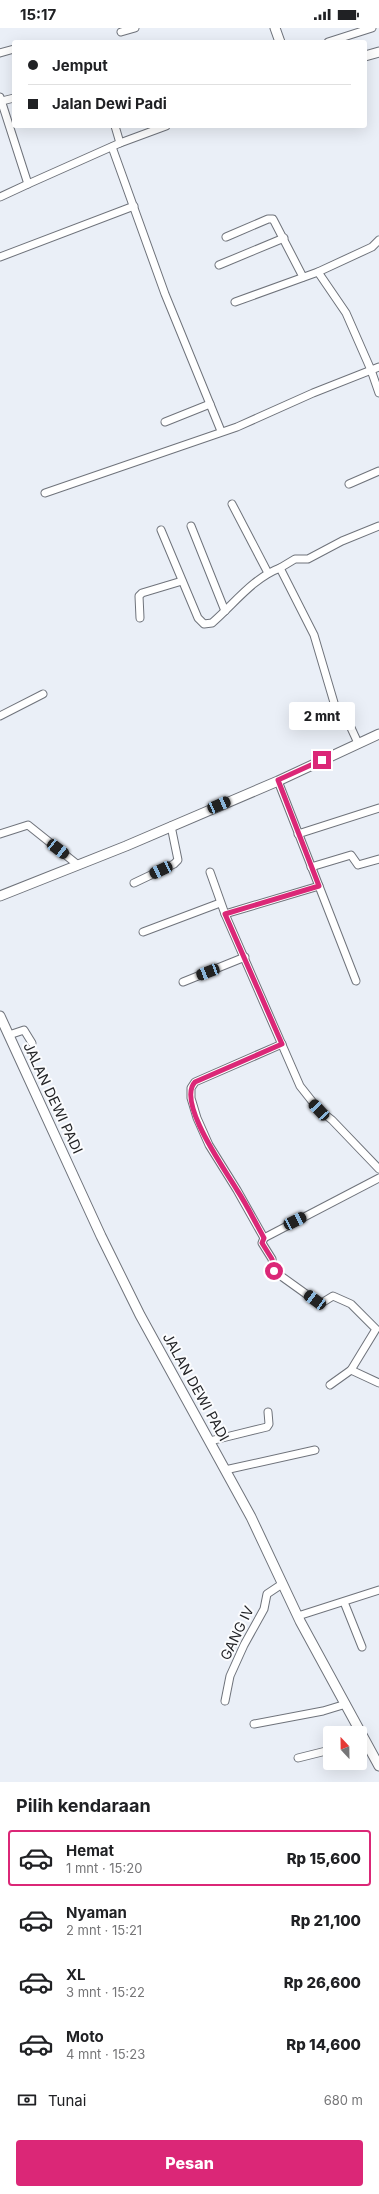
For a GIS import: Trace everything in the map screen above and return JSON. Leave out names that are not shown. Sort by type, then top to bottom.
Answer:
[{"type":"street","points":[[121,32],[135,28]]},
{"type":"street","points":[[275,28],[279,40]]},
{"type":"street","points":[[334,40],[372,28]]},
{"type":"street","points":[[0,53],[12,50]]},
{"type":"street","points":[[367,55],[379,52]]},
{"type":"street","points":[[12,98],[1,99],[28,184]]},
{"type":"street","points":[[116,128],[120,143]]},
{"type":"street","points":[[0,197],[120,143],[161,128]]},
{"type":"street","points":[[112,147],[164,294],[221,431]]},
{"type":"street","points":[[0,257],[134,206]]},
{"type":"street","points":[[226,237],[271,218],[276,220],[303,277]]},
{"type":"street","points":[[219,265],[284,238]]},
{"type":"street","points":[[236,302],[318,272],[372,247],[379,240]]},
{"type":"street","points":[[318,272],[346,313],[371,370],[379,394]]},
{"type":"street","points":[[45,493],[264,416],[313,393],[379,367]]},
{"type":"street","points":[[165,422],[210,404]]},
{"type":"street","points":[[349,484],[379,471]]},
{"type":"street","points":[[232,504],[268,573]]},
{"type":"street","points":[[191,526],[225,611]]},
{"type":"street","points":[[161,530],[202,624],[212,622],[268,573],[295,559],[305,560],[313,557],[342,541],[379,526]]},
{"type":"street","points":[[280,568],[314,635],[335,706],[346,717],[362,741]]},
{"type":"street","points":[[140,618],[138,596],[142,593],[182,581]]},
{"type":"street","points":[[0,716],[43,694]]},
{"type":"street","points":[[0,896],[77,866],[171,826],[278,780],[379,734]]},
{"type":"street","points":[[278,780],[356,981]]},
{"type":"street","points":[[298,834],[379,808]]},
{"type":"street","points":[[0,834],[28,825],[77,866]]},
{"type":"street","points":[[134,883],[174,864],[178,860],[171,826]]},
{"type":"street","points":[[311,867],[349,856],[358,865],[379,858]]},
{"type":"street","points":[[210,872],[220,903],[246,957],[300,1086],[310,1099],[379,1169]]},
{"type":"street","points":[[225,914],[319,886]]},
{"type":"street","points":[[143,932],[220,903]]},
{"type":"street","points":[[183,982],[246,957]]},
{"type":"street","name":"JALAN DEWI PADI","points":[[0,1016],[122,1280],[251,1517],[298,1616],[356,1726]]},
{"type":"street","points":[[9,1036],[24,1030],[32,1043]]},
{"type":"street","points":[[264,1238],[209,1145],[197,1118],[190,1090],[195,1082],[282,1044]]},
{"type":"street","points":[[330,1385],[353,1367],[378,1330],[347,1302],[332,1296],[320,1304],[274,1271],[272,1259],[262,1243],[264,1238],[379,1178]]},
{"type":"street","points":[[353,1367],[379,1382]]},
{"type":"street","points":[[210,1441],[267,1427],[269,1424],[268,1412]]},
{"type":"street","points":[[225,1470],[315,1450]]},
{"type":"street","name":"GANG IV","points":[[225,1701],[230,1676],[244,1645],[263,1611],[267,1594],[282,1583]]},
{"type":"street","points":[[298,1616],[378,1593]]},
{"type":"street","points":[[344,1602],[362,1646]]},
{"type":"street","points":[[254,1724],[323,1711],[346,1704]]},
{"type":"street","name":"JALAN DEWI PADI","points":[[367,1746],[379,1766]]},
{"type":"street","points":[[298,1758],[323,1752]]},
{"type":"route","points":[[274,1271],[272,1259],[262,1243],[264,1238],[251,1218],[230,1178],[217,1161],[209,1145],[197,1118],[190,1090],[195,1082],[282,1044],[246,957],[225,914],[319,886],[278,780],[322,760]]}]
